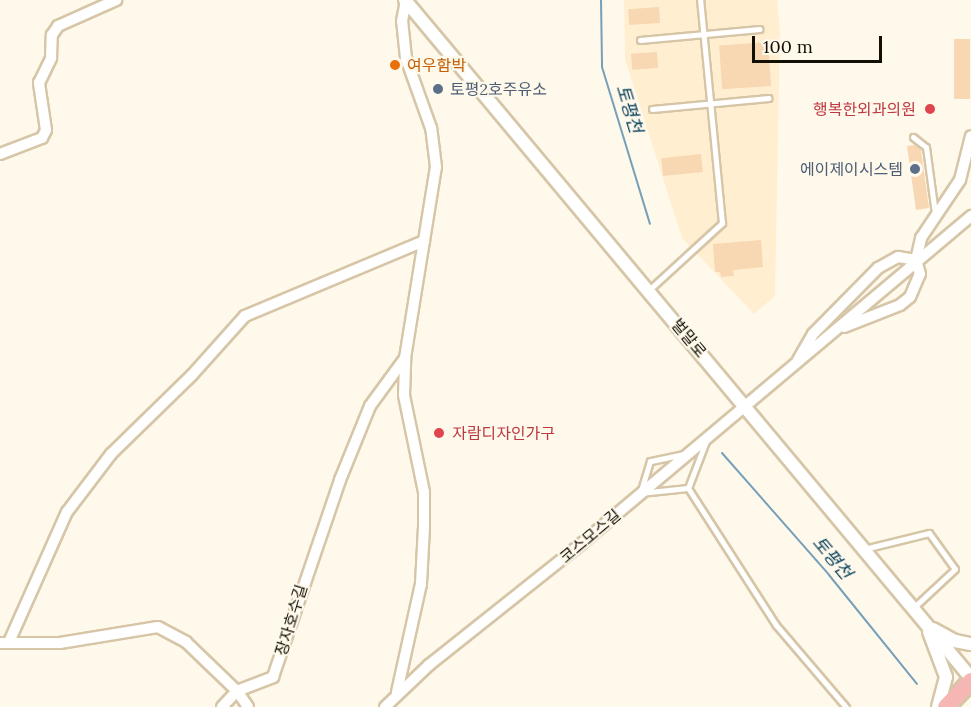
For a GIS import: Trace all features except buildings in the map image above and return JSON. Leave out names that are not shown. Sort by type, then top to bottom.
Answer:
[{"type":"highway","points":[[946,707],[971,679]]},
{"type":"street","points":[[0,154],[42,138],[46,130],[39,83],[51,58],[52,34],[57,26],[116,0]]},
{"type":"street","points":[[397,693],[421,584],[424,492],[404,395],[405,358],[434,188],[435,147],[406,58],[402,21],[405,0]]},
{"type":"street","name":"벌말로","points":[[405,0],[746,406],[971,679]]},
{"type":"street","name":"코스모스길","points":[[837,330],[906,302],[920,274],[916,260],[921,238],[960,180],[971,136]]},
{"type":"street","name":"코스모스길","points":[[385,707],[397,693],[746,406],[916,260],[971,216]]},
{"type":"street","points":[[248,707],[237,691],[186,642],[158,627],[60,643],[4,642],[67,512],[111,454],[192,375],[245,316],[424,241]]},
{"type":"street","name":"코스모스길","points":[[795,365],[810,337],[878,268],[898,257],[916,260]]},
{"type":"street","name":"장자호수길","points":[[237,691],[273,677],[316,545],[370,406],[405,358]]},
{"type":"street","points":[[927,625],[956,641],[971,644]]},
{"type":"street","points":[[927,625],[946,677],[938,707]]},
{"type":"street","points":[[222,707],[237,691]]},
{"type":"lane","points":[[649,290],[722,223],[700,0]]},
{"type":"lane","points":[[640,40],[759,29]]},
{"type":"lane","points":[[652,110],[768,98]]},
{"type":"lane","points":[[913,137],[926,147],[935,214]]},
{"type":"lane","points":[[688,488],[707,437]]},
{"type":"lane","points":[[685,454],[650,461],[640,493],[688,488]]},
{"type":"lane","points":[[688,488],[776,625],[846,707]]},
{"type":"lane","points":[[864,549],[929,533],[955,569],[913,608]]},
{"type":"shaded area","points":[[624,0],[777,0],[780,31],[775,296],[754,314],[682,238],[625,59]]},
{"type":"waterway","name":"토평천","points":[[601,0],[602,67],[650,224]]},
{"type":"waterway","name":"토평천","points":[[722,453],[829,575],[917,684]]},
{"type":"place","name":"여우함박","points":[[395,65]]},
{"type":"place","name":"토평2호주유소","points":[[438,89]]},
{"type":"place","name":"행복한외과의원","points":[[930,109]]},
{"type":"place","name":"에이제이시스템","points":[[915,169]]},
{"type":"place","name":"자람디자인가구","points":[[439,433]]}]
